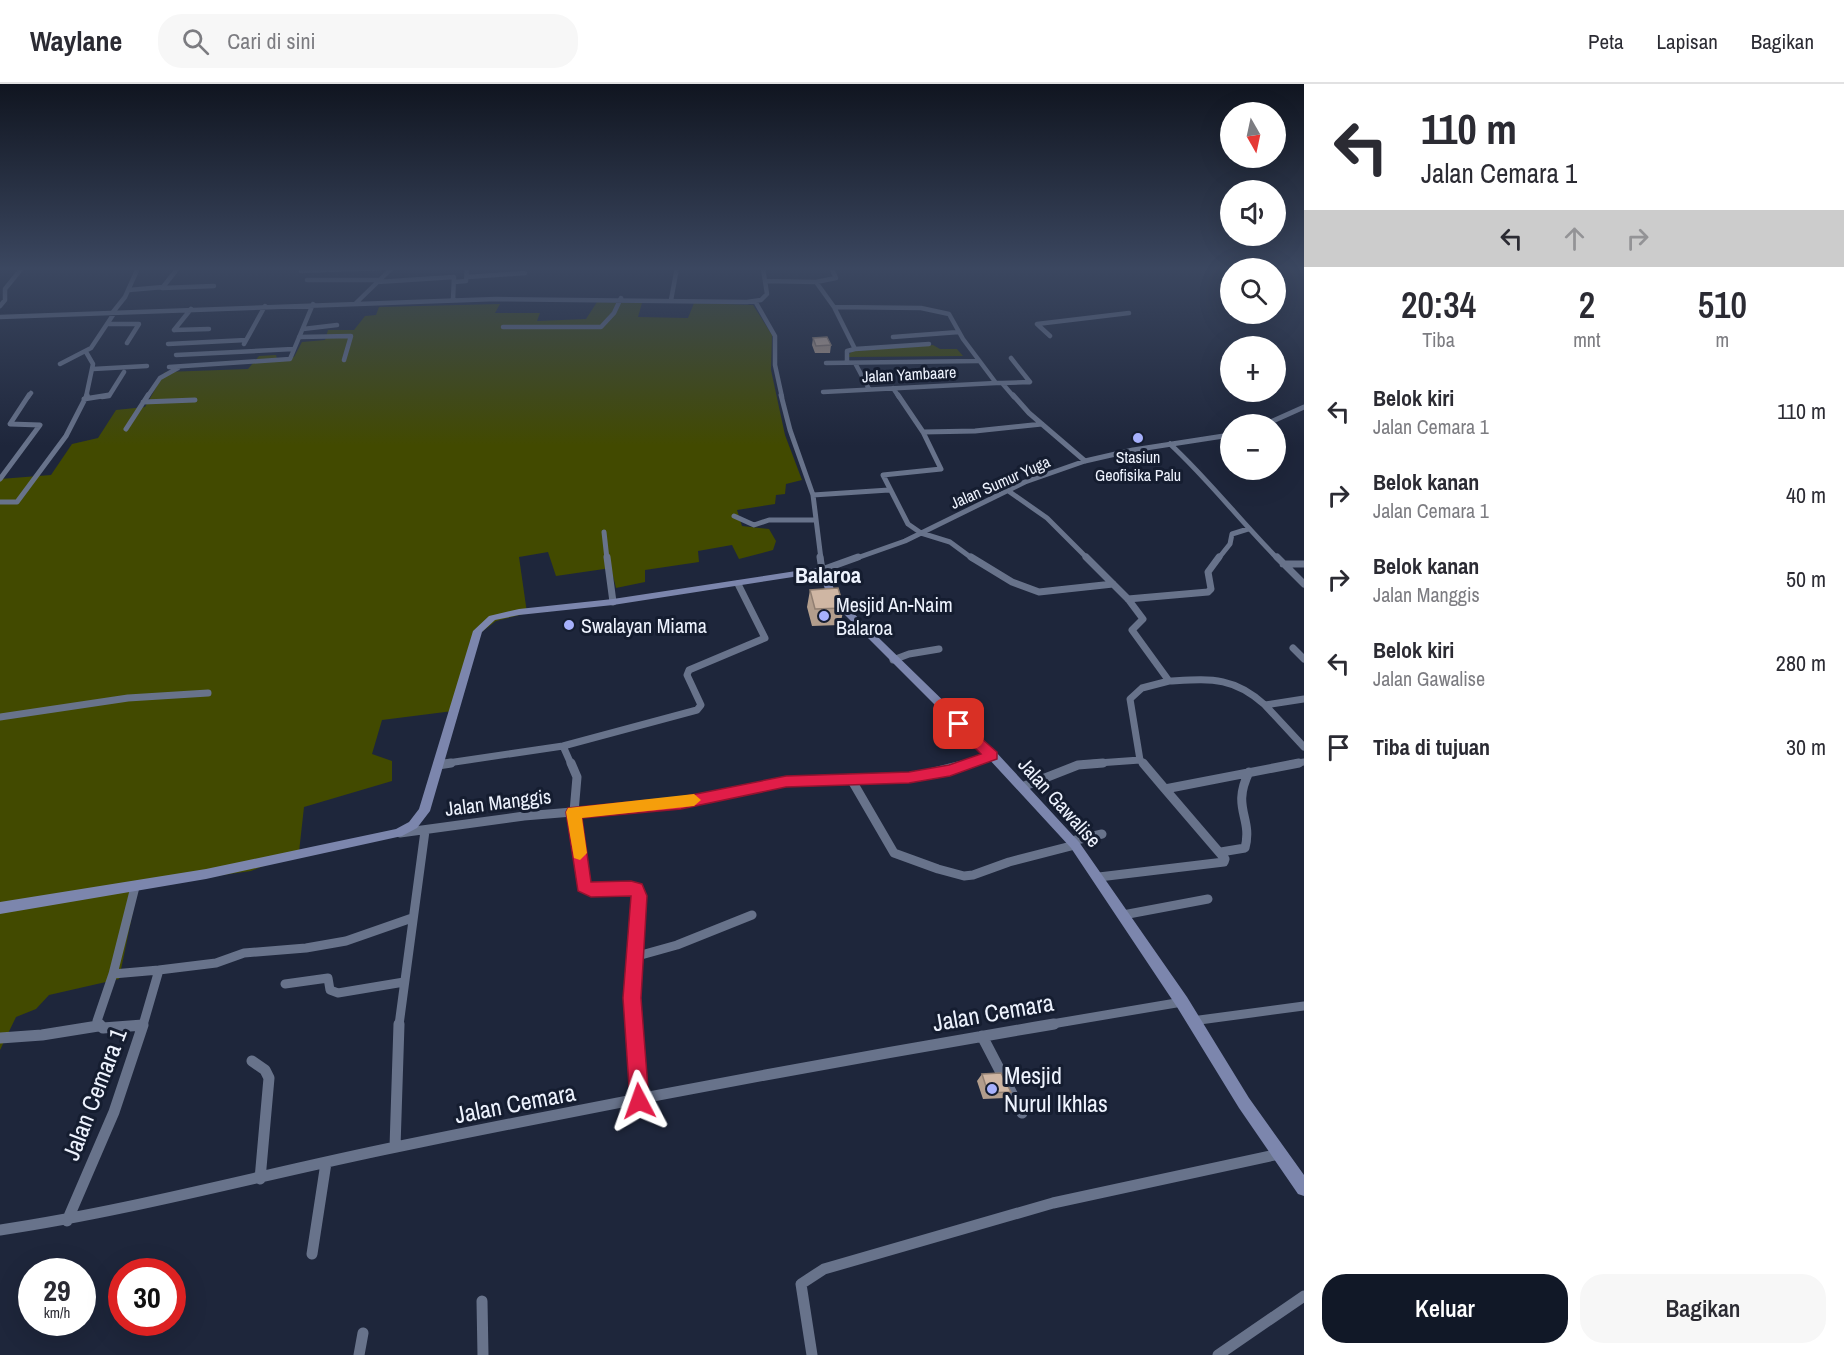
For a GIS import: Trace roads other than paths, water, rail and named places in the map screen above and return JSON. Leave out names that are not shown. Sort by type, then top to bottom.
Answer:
[{"type":"street","points":[[60,364],[86,352],[105,327]]},
{"type":"street","points":[[127,344],[136,327]]},
{"type":"street","points":[[176,327],[174,330],[209,329]]},
{"type":"street","points":[[234,364],[253,327]]},
{"type":"street","points":[[183,343],[169,367],[288,360],[292,357],[293,349],[303,329],[317,327]]},
{"type":"street","name":"Jalan Gawalise","points":[[770,327],[775,336],[775,365],[787,420],[813,495],[822,570],[830,589],[843,608],[992,756],[1073,843],[1099,877],[1279,1154],[1304,1188]]},
{"type":"street","points":[[844,327],[855,349]]},
{"type":"street","points":[[956,327],[978,361],[999,383],[1085,461]]},
{"type":"street","points":[[1041,327],[1050,336]]},
{"type":"street","points":[[893,337],[959,332]]},
{"type":"street","points":[[299,337],[351,336],[345,360]]},
{"type":"street","points":[[904,336],[910,345]]},
{"type":"street","points":[[168,344],[246,340]]},
{"type":"street","points":[[847,361],[845,358],[847,351],[855,349],[929,344]]},
{"type":"street","points":[[176,356],[293,349]]},
{"type":"street","points":[[0,502],[17,502],[51,460],[84,399],[93,369],[92,360],[86,352]]},
{"type":"street","name":"Jalan Yambaare","points":[[823,392],[1030,382],[1011,358]]},
{"type":"street","points":[[826,363],[978,361]]},
{"type":"street","points":[[855,363],[869,389]]},
{"type":"street","points":[[93,369],[147,366]]},
{"type":"street","points":[[126,429],[160,378],[179,367]]},
{"type":"street","points":[[84,399],[109,396],[124,372]]},
{"type":"street","points":[[893,388],[923,432],[941,469],[882,475],[902,518],[921,533],[950,542],[984,567],[1039,592],[1113,584]]},
{"type":"street","points":[[0,479],[40,425],[10,424],[30,393]]},
{"type":"street","points":[[142,402],[195,400]]},
{"type":"street","points":[[1286,415],[1304,407]]},
{"type":"street","points":[[923,432],[975,431],[1042,424]]},
{"type":"street","name":"Jalan Sumur Yuga","points":[[822,570],[853,561],[921,533],[1007,490],[1085,461],[1220,436]]},
{"type":"street","points":[[1170,444],[1197,469],[1248,529],[1304,584]]},
{"type":"street","points":[[813,495],[889,490]]},
{"type":"street","points":[[1007,490],[1047,518],[1128,599],[1143,619],[1133,627],[1133,633],[1169,681]]},
{"type":"street","points":[[734,516],[754,525],[769,520],[815,520]]},
{"type":"street","points":[[1128,599],[1208,592],[1211,590],[1208,572],[1230,544],[1232,534],[1248,529]]},
{"type":"street","points":[[604,532],[613,602]]},
{"type":"street","points":[[1283,564],[1304,564]]},
{"type":"street","name":"Jalan Manggis","points":[[398,833],[420,818],[475,640],[484,623],[492,618],[519,612],[613,602],[822,570]]},
{"type":"street","points":[[438,765],[563,746],[699,708],[700,703],[687,675],[689,670],[765,638],[738,584]]},
{"type":"street","points":[[1293,648],[1304,659]]},
{"type":"street","points":[[893,660],[909,654],[939,649]]},
{"type":"street","points":[[1099,877],[1224,862],[1225,859],[1140,760],[1130,699],[1142,688],[1169,681],[1210,679],[1234,682],[1253,693],[1304,747]]},
{"type":"street","points":[[0,717],[128,698],[208,693]]},
{"type":"street","points":[[1265,705],[1303,700]]},
{"type":"street","points":[[563,746],[577,777],[574,812],[584,886],[591,890],[636,889],[639,896],[632,998],[639,1101]]},
{"type":"street","name":"Jalan Manggis","points":[[0,908],[135,887],[398,833],[524,816],[681,803],[786,782],[881,780],[932,774],[992,756]]},
{"type":"street","points":[[1022,788],[1078,765],[1140,760]]},
{"type":"street","points":[[1166,789],[1304,762]]},
{"type":"street","points":[[1221,852],[1245,848],[1248,840],[1239,802],[1241,787],[1249,772]]},
{"type":"street","points":[[851,779],[894,853],[947,871],[973,875],[1101,834]]},
{"type":"street","points":[[395,1147],[399,1011],[425,831]]},
{"type":"street","name":"Jalan Cemara 1","points":[[67,1221],[114,1112],[143,1025],[103,1028],[98,1026],[97,1021],[113,974],[135,887]]},
{"type":"street","points":[[1123,915],[1208,899]]},
{"type":"street","points":[[634,957],[677,945],[752,915]]},
{"type":"street","points":[[113,974],[216,963],[244,953],[306,948],[346,941],[412,918]]},
{"type":"street","points":[[143,1025],[159,970]]},
{"type":"street","points":[[285,984],[328,978],[330,990],[338,993],[404,982]]},
{"type":"street","name":"Jalan Cemara","points":[[0,1230],[67,1221],[395,1147],[982,1036],[1182,1002]]},
{"type":"street","points":[[1192,1021],[1304,1006]]},
{"type":"street","points":[[0,1038],[98,1026]]},
{"type":"street","points":[[982,1036],[1022,1113]]},
{"type":"street","points":[[252,1061],[265,1070],[269,1078],[260,1179]]},
{"type":"street","points":[[812,1355],[801,1284],[824,1269],[1053,1203],[1279,1154]]},
{"type":"street","points":[[312,1254],[326,1163]]},
{"type":"street","points":[[1218,1355],[1304,1296]]},
{"type":"street","points":[[482,1301],[483,1355]]},
{"type":"street","points":[[359,1355],[363,1333]]},
{"type":"place","name":"Stasiun Geofisika Palu","points":[[1138,438]]},
{"type":"place","name":"Mesjid An-Naim Balaroa","points":[[824,616]]},
{"type":"place","name":"Swalayan Miama","points":[[569,625]]},
{"type":"place","name":"Mesjid Nurul Ikhlas","points":[[992,1089]]},
{"type":"district","name":"Balaroa","points":[[828,575]]}]
